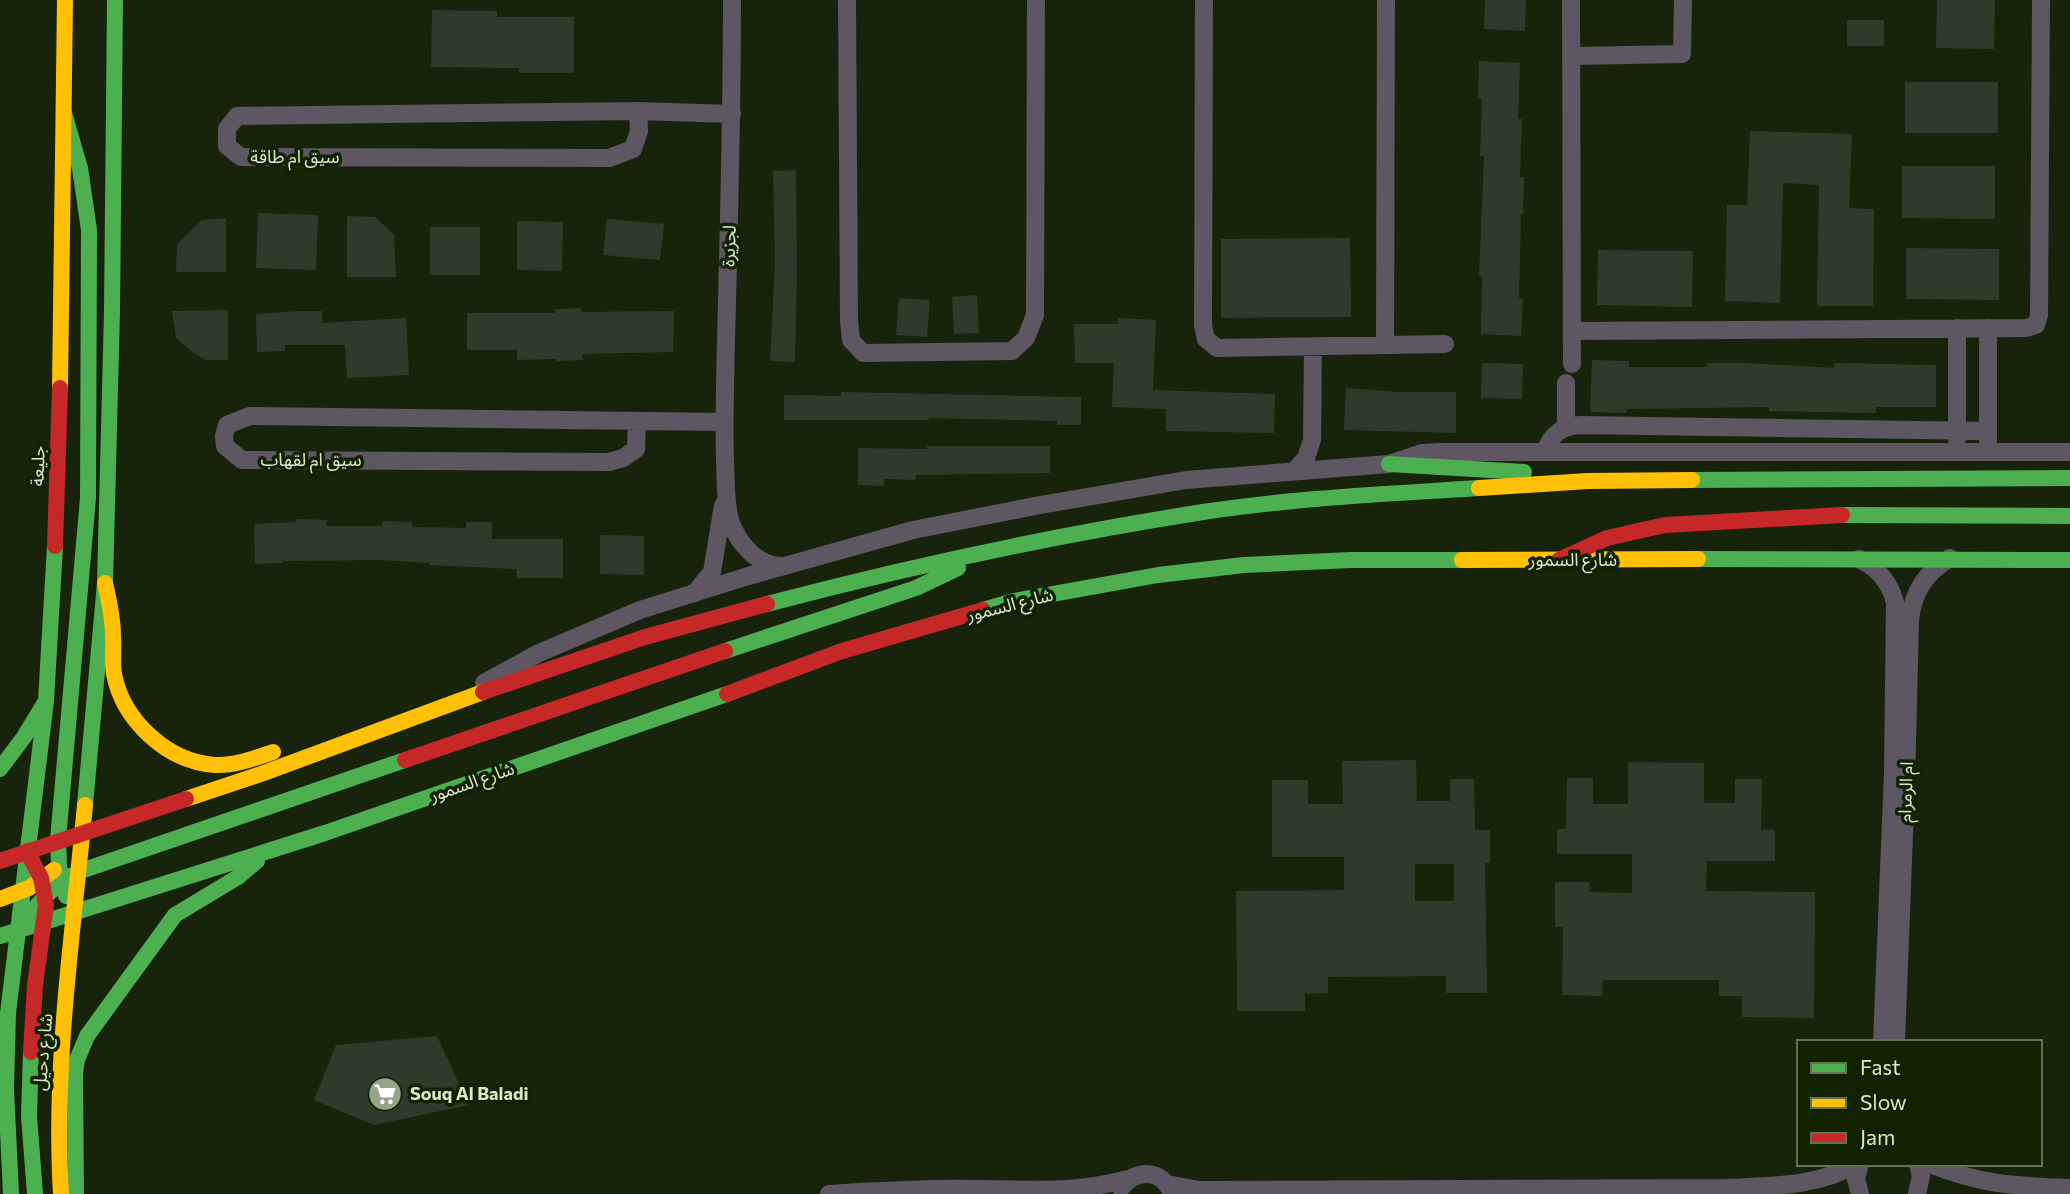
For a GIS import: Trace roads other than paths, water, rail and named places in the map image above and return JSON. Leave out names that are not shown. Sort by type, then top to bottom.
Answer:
[{"type":"main road","name":"جليعة","points":[[17,931],[46,701],[52,597],[61,358],[65,0]]},
{"type":"main road","points":[[75,913],[106,583],[115,0]]},
{"type":"main road","points":[[64,113],[80,168],[89,230],[88,498],[58,840],[60,874],[75,913]]},
{"type":"main road","points":[[1389,464],[1514,470],[1588,481]]},
{"type":"main road","points":[[0,861],[248,778],[443,706],[645,637],[876,575],[1003,547],[1205,512],[1325,498],[1588,481],[2070,478]]},
{"type":"main road","points":[[1559,560],[1607,538],[1665,526],[1830,516],[2070,516]]},
{"type":"main road","points":[[60,874],[78,872],[916,588],[1003,547]]},
{"type":"main road","name":"شارع السمور","points":[[0,936],[265,853],[687,709],[842,651],[1014,601],[1158,575],[1244,565],[1351,561],[1950,558],[2070,560]]},
{"type":"main road","points":[[106,583],[113,632],[114,674],[125,706],[146,732],[190,760],[203,764],[230,764],[367,722],[443,706]]},
{"type":"main road","points":[[0,769],[46,701]]},
{"type":"main road","points":[[17,931],[44,888],[60,874],[82,832]]},
{"type":"main road","points":[[27,851],[44,888],[29,1076],[30,1132],[36,1194]]},
{"type":"main road","points":[[76,1194],[75,1073],[77,1060],[88,1036],[175,915],[239,876],[265,853]]},
{"type":"main road","points":[[0,899],[22,891],[44,888]]},
{"type":"main road","name":"شارع دحيل","points":[[61,1194],[58,1093],[75,913]]},
{"type":"main road","name":"شارع دحيل","points":[[11,1194],[3,1082],[17,931]]},
{"type":"street","name":"لجزيرة","points":[[732,0],[732,114],[724,422],[726,492],[730,521],[755,558],[771,567],[786,566]]},
{"type":"street","points":[[847,0],[849,321],[851,340],[863,354],[1012,351],[1026,338],[1035,315],[1036,0]]},
{"type":"street","points":[[1204,0],[1203,325],[1206,339],[1217,348],[1445,344]]},
{"type":"street","points":[[1385,345],[1386,0]]},
{"type":"street","points":[[1571,0],[1572,364]]},
{"type":"street","points":[[1572,56],[1682,54],[1683,0]]},
{"type":"street","points":[[1572,331],[2026,328],[2036,325],[2039,314],[2041,0]]},
{"type":"street","name":"سيق ام طاقة","points":[[638,111],[639,131],[633,149],[610,158],[241,157],[228,146],[227,129],[237,116],[638,111],[732,114]]},
{"type":"street","points":[[1957,328],[1957,453]]},
{"type":"street","points":[[1988,328],[1988,453]]},
{"type":"street","points":[[1294,471],[1306,458],[1312,440],[1312,346]]},
{"type":"street","points":[[1566,383],[1566,426]]},
{"type":"street","name":"سيق ام لقهاب","points":[[637,421],[636,449],[623,458],[610,461],[242,460],[225,446],[223,436],[227,425],[250,416],[724,422]]},
{"type":"street","points":[[1545,452],[1555,434],[1566,426],[1587,425],[1988,431]]},
{"type":"street","points":[[1312,440],[1325,457],[1340,468]]},
{"type":"street","points":[[443,706],[514,666],[599,626],[695,593],[914,530],[1186,480],[1389,464],[1422,453],[2070,452]]},
{"type":"street","name":"لجزيرة","points":[[695,593],[712,572],[726,492]]},
{"type":"street","name":"ام الرمرام","points":[[1896,1040],[1910,620],[1912,606],[1922,582],[1939,564],[1950,558]]},
{"type":"street","name":"ام الرمرام","points":[[1859,559],[1870,564],[1886,580],[1895,602],[1893,772],[1882,1040]]},
{"type":"street","points":[[829,1194],[932,1188],[1067,1194],[1124,1186],[1136,1175],[1153,1174],[1170,1189],[1199,1190],[1726,1188],[1784,1185],[1816,1180],[1854,1166]]},
{"type":"street","points":[[1858,1166],[1856,1179],[1860,1194]]},
{"type":"street","points":[[1917,1194],[1922,1176],[1919,1166]]},
{"type":"street","points":[[1935,1166],[1964,1177],[1999,1185],[2060,1190]]},
{"type":"street","points":[[1972,1194],[1999,1185]]},
{"type":"place","name":"Souq Al Baladi","points":[[385,1094]]}]
